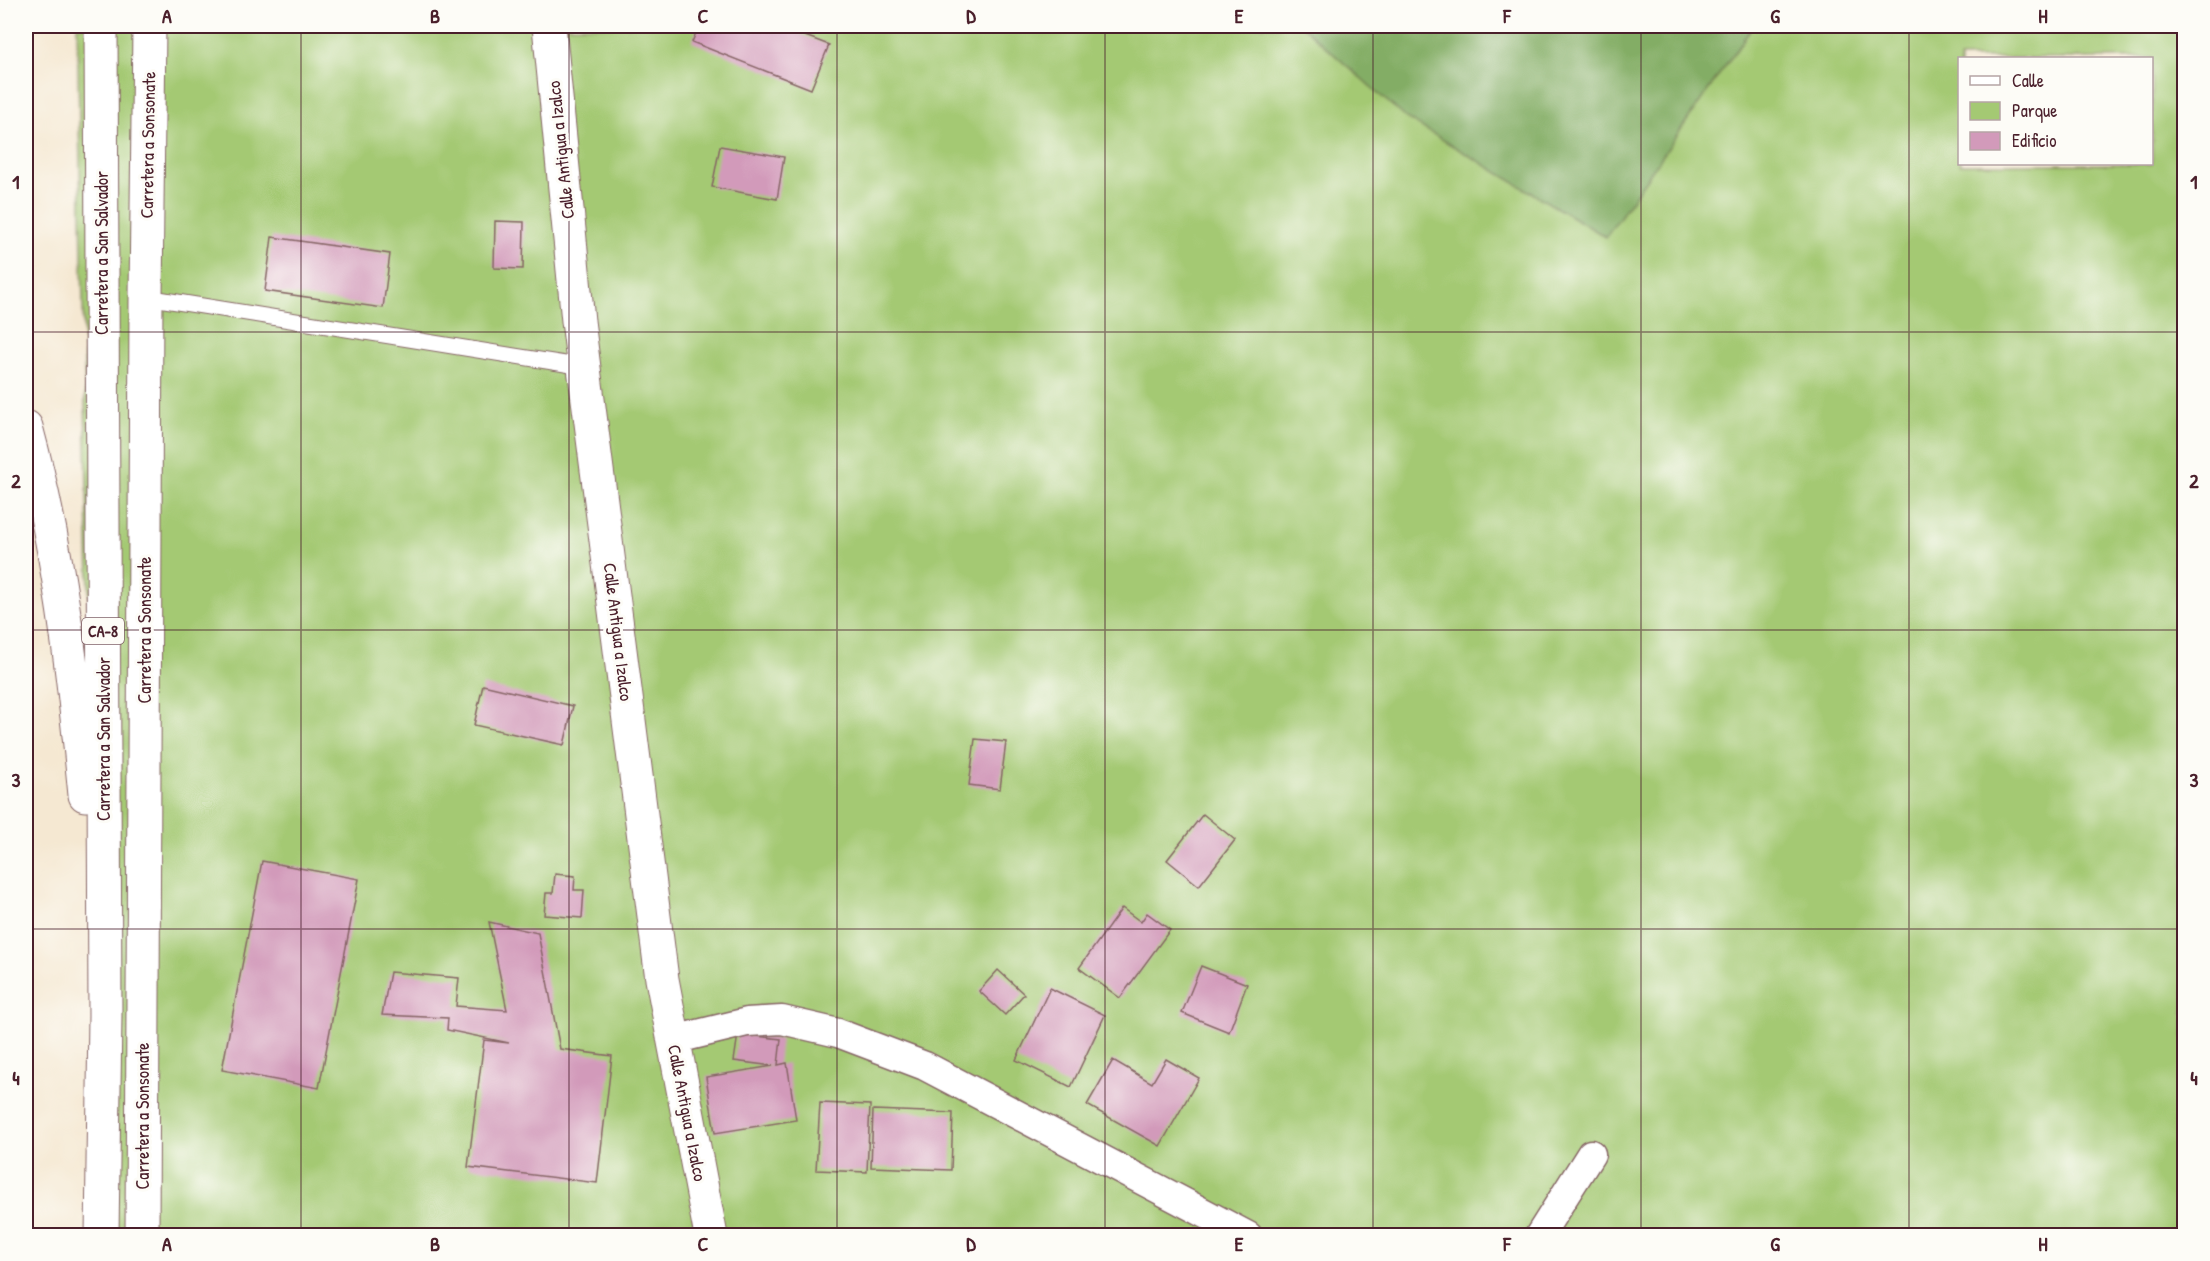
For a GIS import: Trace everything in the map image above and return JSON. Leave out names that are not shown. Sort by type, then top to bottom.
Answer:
[{"type":"main road","name":"Carretera a San Salvador","points":[[101,26],[105,1015],[102,1236]]},
{"type":"main road","name":"Carretera a Sonsonate","points":[[142,1236],[149,26]]},
{"type":"main road","name":"Calle Antigua a Izalco","points":[[549,26],[584,367],[662,979],[711,1236]]},
{"type":"main road","points":[[26,427],[59,574],[76,695],[105,1015]]},
{"type":"street","points":[[673,1040],[747,1022],[782,1020],[838,1033],[925,1066],[1248,1236]]},
{"type":"street","points":[[1539,1236],[1591,1154]]},
{"type":"lane","points":[[146,297],[584,367]]},
{"type":"green space","points":[[77,26],[2184,26],[2184,1235],[103,1235]]},
{"type":"green space","points":[[1302,26],[1753,26],[1606,237],[1406,118]]},
{"type":"building","points":[[699,26],[779,26],[829,45],[811,89],[692,42]]},
{"type":"building","points":[[720,146],[784,157],[777,199],[712,187]]},
{"type":"building","points":[[495,221],[524,222],[523,269],[494,268]]},
{"type":"building","points":[[272,237],[390,254],[383,308],[265,291]]},
{"type":"building","points":[[483,685],[573,706],[564,745],[474,725]]},
{"type":"building","points":[[975,739],[1006,742],[1000,789],[969,785]]},
{"type":"building","points":[[1203,814],[1235,840],[1199,886],[1167,860]]},
{"type":"building","points":[[262,861],[359,879],[319,1088],[222,1070]]},
{"type":"building","points":[[555,874],[575,876],[574,890],[584,890],[582,918],[544,915],[546,893],[553,893]]},
{"type":"building","points":[[1122,908],[1141,922],[1147,913],[1170,930],[1120,998],[1079,968]]},
{"type":"building","points":[[489,922],[538,933],[560,1049],[612,1056],[597,1183],[468,1167],[484,1040],[509,1043],[447,1030],[448,1018],[382,1015],[390,972],[459,978],[456,1006],[507,1010]]},
{"type":"building","points":[[1201,966],[1247,984],[1229,1032],[1182,1013]]},
{"type":"building","points":[[998,970],[1024,994],[1005,1015],[979,991]]},
{"type":"building","points":[[1050,988],[1105,1015],[1071,1087],[1016,1060]]},
{"type":"building","points":[[738,1034],[781,1039],[778,1065],[787,1063],[796,1120],[715,1133],[706,1077],[773,1066],[734,1061]]},
{"type":"building","points":[[1166,1059],[1199,1078],[1160,1146],[1087,1105],[1113,1060],[1152,1083]]},
{"type":"building","points":[[820,1103],[870,1105],[867,1172],[816,1170]]},
{"type":"building","points":[[873,1110],[953,1113],[951,1170],[871,1167]]}]
